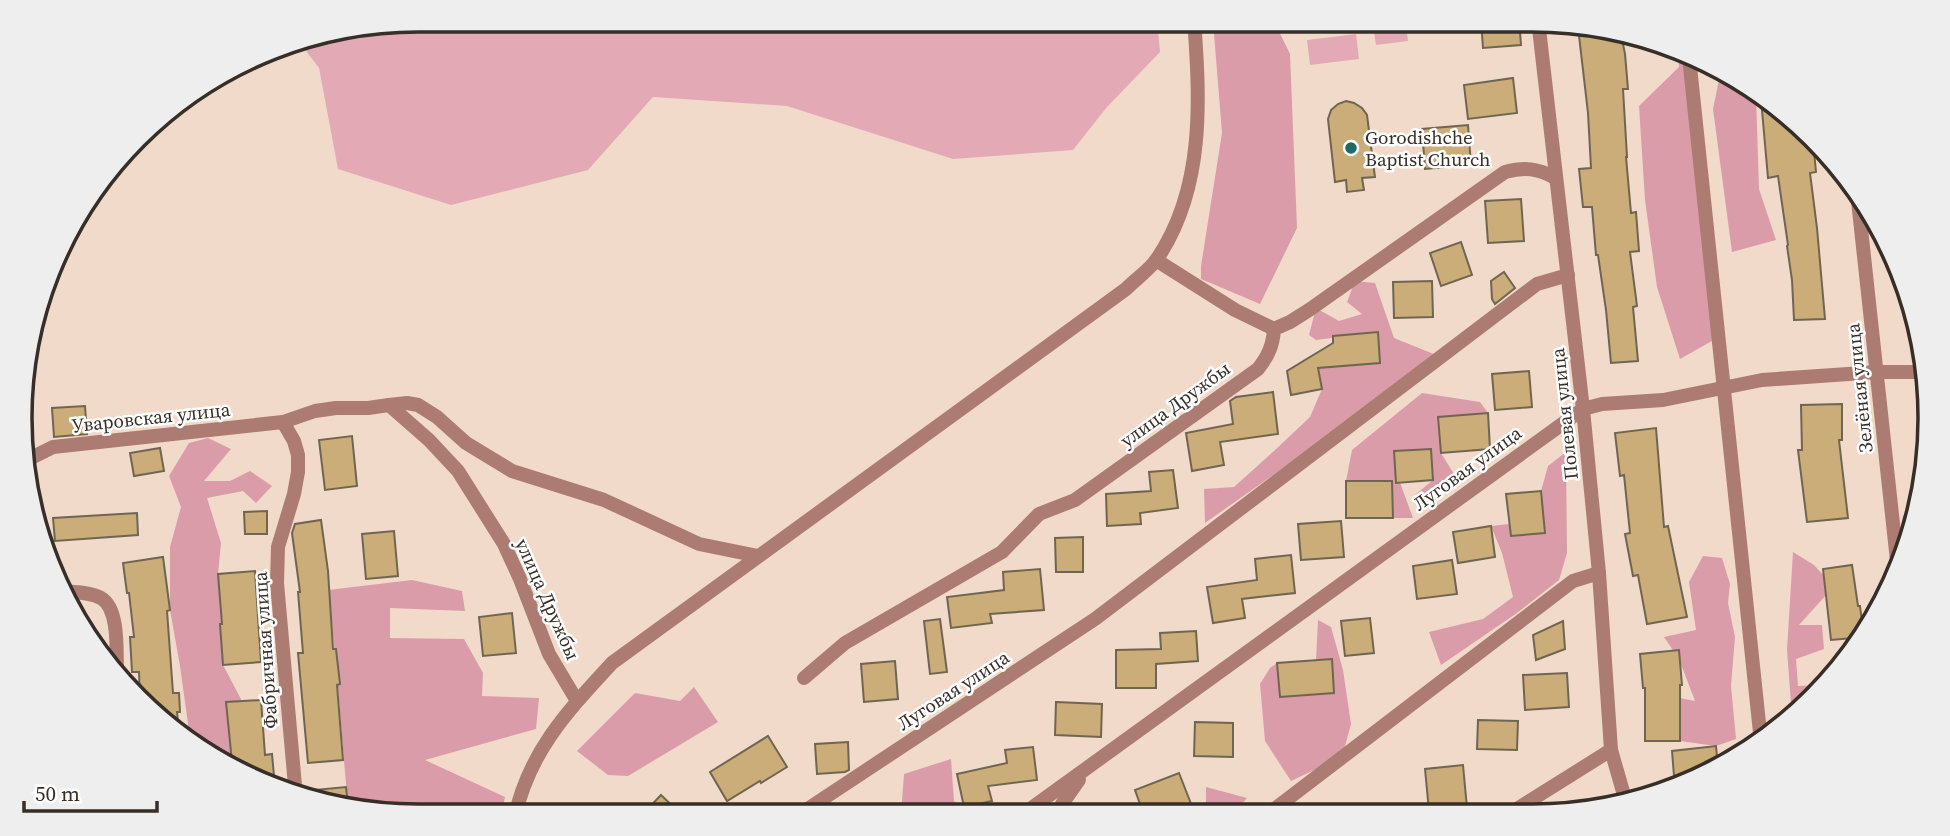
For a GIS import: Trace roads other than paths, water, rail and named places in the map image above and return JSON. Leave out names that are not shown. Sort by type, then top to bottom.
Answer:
[{"type":"street","points":[[518,804],[544,744],[577,701],[612,663],[1126,289],[1156,260],[1180,217],[1191,173],[1198,126],[1195,32]]},
{"type":"street","name":"Полевая улица","points":[[1539,32],[1583,408],[1612,750],[1623,793]]},
{"type":"street","points":[[1690,65],[1760,730]]},
{"type":"street","points":[[1156,260],[1235,310],[1273,330],[1308,310],[1505,172],[1520,168],[1533,169],[1555,178]]},
{"type":"street","name":"Зелёная улица","points":[[1859,213],[1896,548]]},
{"type":"street","name":"Луговая улица","points":[[815,804],[1095,619],[1537,284],[1568,275]]},
{"type":"street","name":"улица Дружбы","points":[[804,678],[845,643],[1002,552],[1039,514],[1075,500],[1258,369],[1268,356],[1273,330]]},
{"type":"street","name":"Луговая улица","points":[[1041,804],[1583,408],[1663,400],[1773,379],[1915,372]]},
{"type":"street","points":[[283,422],[315,411],[336,408],[368,408],[407,403],[418,405],[437,417],[466,443],[512,471],[604,500],[699,544],[758,556]]},
{"type":"street","name":"улица Дружбы","points":[[389,405],[429,440],[458,471],[504,544],[548,654],[577,701]]},
{"type":"street","name":"Уваровская улица","points":[[34,457],[53,447],[283,422]]},
{"type":"street","name":"Фабричная улица","points":[[283,422],[294,441],[298,455],[294,494],[278,547],[277,583],[295,784]]},
{"type":"street","points":[[1281,804],[1573,581],[1599,573]]},
{"type":"street","points":[[73,593],[104,600],[110,609],[114,619],[116,660]]},
{"type":"street","points":[[1526,804],[1612,750]]},
{"type":"street","name":"Луговая улица","points":[[1062,804],[1075,784],[1095,763]]},
{"type":"place","name":"Gorodishche Baptist Church","points":[[1351,148]]}]
